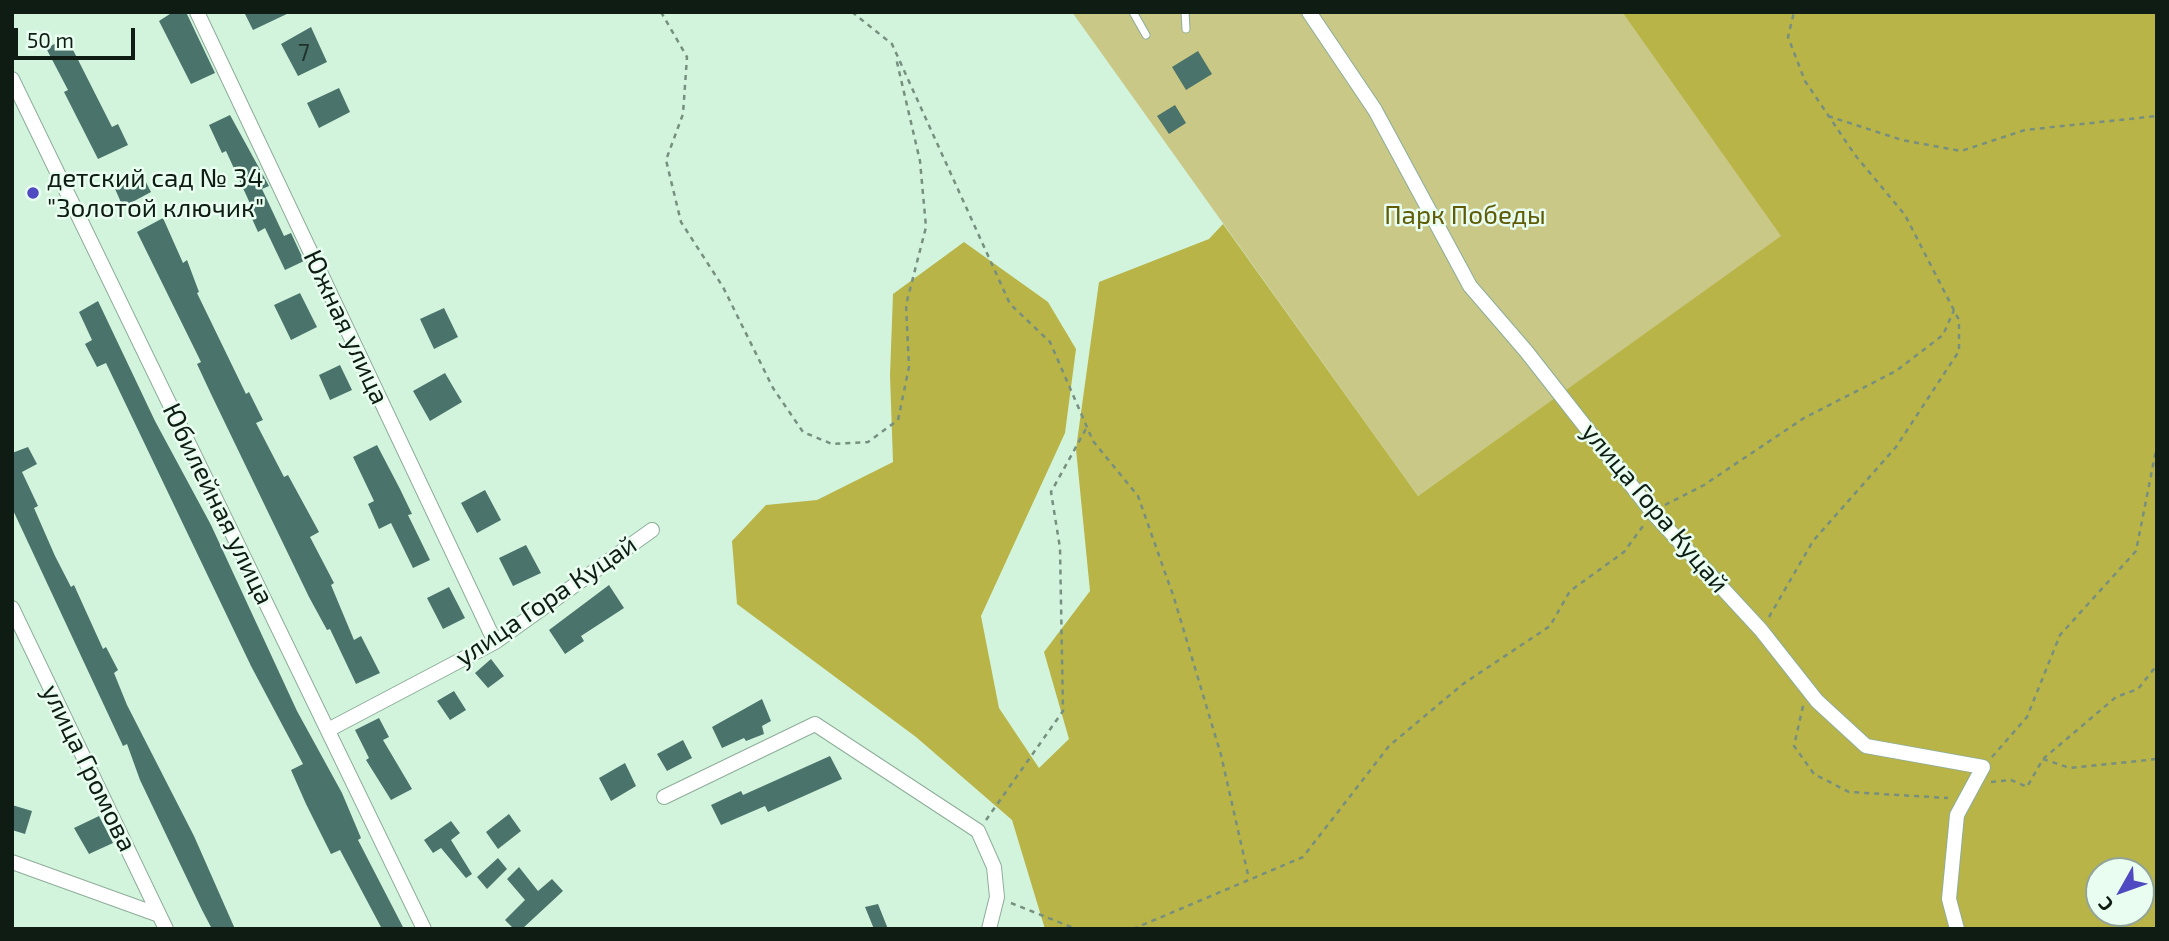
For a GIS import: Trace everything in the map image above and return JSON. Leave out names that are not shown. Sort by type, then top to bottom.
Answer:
[{"type":"street","name":"Южная улица","points":[[197,12],[495,642]]},
{"type":"street","name":"улица Гора Куцай","points":[[1309,12],[1375,110],[1470,286],[1526,351],[1653,513],[1761,629],[1808,690],[1866,747],[1983,767]]},
{"type":"street","name":"Юбилейная улица","points":[[12,79],[424,929]]},
{"type":"street","name":"улица Гора Куцай","points":[[328,730],[495,642],[652,530]]},
{"type":"street","name":"улица Громова","points":[[12,608],[166,929]]},
{"type":"street","points":[[664,797],[815,724],[978,831],[994,867],[997,897],[989,929]]},
{"type":"street","points":[[1957,929],[1949,899],[1957,815],[1983,767]]},
{"type":"street","points":[[12,862],[159,915]]},
{"type":"lane","points":[[1133,12],[1146,35]]},
{"type":"lane","points":[[1185,12],[1186,29]]},
{"type":"path","points":[[661,12],[687,57],[683,114],[666,160],[681,222],[723,287],[773,388],[803,432],[832,444],[868,442],[898,420],[909,367],[906,305],[926,227],[920,161],[894,50]]},
{"type":"path","points":[[852,12],[894,50],[1010,304],[1050,342],[1093,441],[1138,496],[1174,598],[1221,755],[1249,879]]},
{"type":"path","points":[[1761,629],[1813,541],[1896,447],[1959,351],[1959,320],[1905,215],[1855,155],[1805,81],[1788,37],[1794,12]]},
{"type":"path","points":[[1828,116],[1902,141],[1961,151],[2025,130],[2157,116]]},
{"type":"path","points":[[978,831],[1063,711],[1060,548],[1051,492],[1087,427]]},
{"type":"path","points":[[1983,767],[2027,717],[2060,635],[2136,551],[2157,445]]},
{"type":"path","points":[[1973,784],[2011,780],[2026,787],[2043,759],[2116,696],[2138,689],[2157,665]]},
{"type":"path","points":[[1808,690],[1794,746],[1814,774],[1849,792],[1965,799]]},
{"type":"path","points":[[1133,929],[1303,857],[1389,746]]},
{"type":"path","points":[[2043,759],[2070,768],[2157,759]]},
{"type":"path","points":[[997,897],[1076,929]]},
{"type":"green space","name":"Парк Победы","points":[[1072,12],[1622,12],[1782,236],[1418,496]]},
{"type":"shaded area","points":[[1622,12],[2157,12],[2157,929],[1045,929],[1012,820],[916,737],[737,604],[732,541],[766,505],[817,500],[893,462],[890,375],[893,294],[964,242],[1048,302],[1076,349],[1065,433],[981,616],[999,708],[1039,768],[1069,739],[1044,652],[1090,591],[1076,449],[1099,282],[1209,239],[1223,224],[1418,496],[1781,236]]},
{"type":"building","points":[[173,12],[186,12],[215,73],[191,84],[159,21]]},
{"type":"building","points":[[244,12],[291,12],[253,30]]},
{"type":"building","points":[[311,27],[327,62],[298,76],[281,44]]},
{"type":"building","points":[[67,38],[112,127],[118,124],[128,145],[98,159],[64,92],[68,90],[46,48]]},
{"type":"building","points":[[1198,51],[1212,74],[1186,90],[1172,67]]},
{"type":"building","points":[[339,88],[350,112],[319,128],[307,103]]},
{"type":"building","points":[[1175,105],[1186,123],[1169,134],[1157,116]]},
{"type":"building","points":[[230,115],[269,186],[262,189],[284,236],[291,233],[304,261],[285,270],[265,228],[258,232],[249,212],[253,210],[226,151],[222,153],[209,125]]},
{"type":"building","points":[[139,169],[151,192],[123,207],[112,182]]},
{"type":"building","points":[[163,218],[183,263],[187,260],[199,292],[197,293],[246,394],[249,392],[263,420],[256,423],[284,477],[288,475],[319,532],[310,537],[334,583],[331,585],[354,640],[361,636],[380,673],[356,684],[330,629],[327,630],[309,597],[197,364],[201,362],[137,232]]},
{"type":"building","points":[[300,293],[317,327],[291,340],[274,305]]},
{"type":"building","points":[[98,301],[155,421],[211,525],[297,711],[342,793],[361,838],[358,840],[404,929],[382,929],[340,850],[331,854],[306,804],[291,770],[303,764],[251,666],[106,363],[97,367],[85,344],[92,340],[79,312]]},
{"type":"building","points":[[444,308],[458,337],[434,349],[420,319]]},
{"type":"building","points":[[340,365],[352,390],[330,400],[319,375]]},
{"type":"building","points":[[445,373],[462,402],[430,421],[413,391]]},
{"type":"building","points":[[377,445],[412,514],[408,515],[430,560],[413,568],[391,523],[379,529],[368,504],[374,501],[353,457]]},
{"type":"building","points":[[28,447],[37,464],[22,472],[38,506],[34,508],[55,556],[71,587],[74,585],[103,649],[106,647],[118,670],[114,673],[127,705],[194,836],[235,929],[212,929],[140,780],[127,744],[123,746],[12,508],[12,453]]},
{"type":"building","points":[[485,490],[501,520],[477,533],[461,503]]},
{"type":"building","points":[[526,545],[541,573],[513,586],[499,558]]},
{"type":"building","points":[[609,585],[624,608],[581,636],[584,641],[565,654],[549,630]]},
{"type":"building","points":[[449,587],[465,618],[443,629],[427,598]]},
{"type":"building","points":[[491,659],[504,676],[488,688],[475,673]]},
{"type":"building","points":[[454,691],[466,710],[450,720],[437,701]]},
{"type":"building","points":[[762,699],[771,721],[762,726],[764,734],[746,741],[744,738],[722,748],[712,727]]},
{"type":"building","points":[[379,718],[389,737],[383,740],[412,789],[391,800],[366,760],[369,758],[355,730]]},
{"type":"building","points":[[683,740],[692,758],[667,771],[657,754]]},
{"type":"building","points":[[830,756],[842,779],[768,812],[765,806],[721,825],[711,805],[741,791],[743,795]]},
{"type":"building","points":[[625,763],[636,786],[611,801],[599,778]]},
{"type":"building","points":[[12,805],[32,811],[25,834],[12,830]]},
{"type":"building","points":[[509,814],[521,831],[498,849],[486,832]]},
{"type":"building","points":[[99,816],[113,843],[89,854],[74,828]]},
{"type":"building","points":[[451,821],[460,833],[451,840],[472,874],[466,878],[441,848],[433,853],[424,840]]},
{"type":"building","points":[[498,858],[507,869],[487,889],[477,877]]},
{"type":"building","points":[[519,867],[538,891],[552,879],[563,891],[522,929],[514,929],[505,920],[525,900],[507,879]]},
{"type":"building","points":[[878,904],[888,929],[874,929],[865,907]]},
{"type":"place","name":"детский сад № 34 \"Золотой ключик\"","points":[[33,193]]}]
